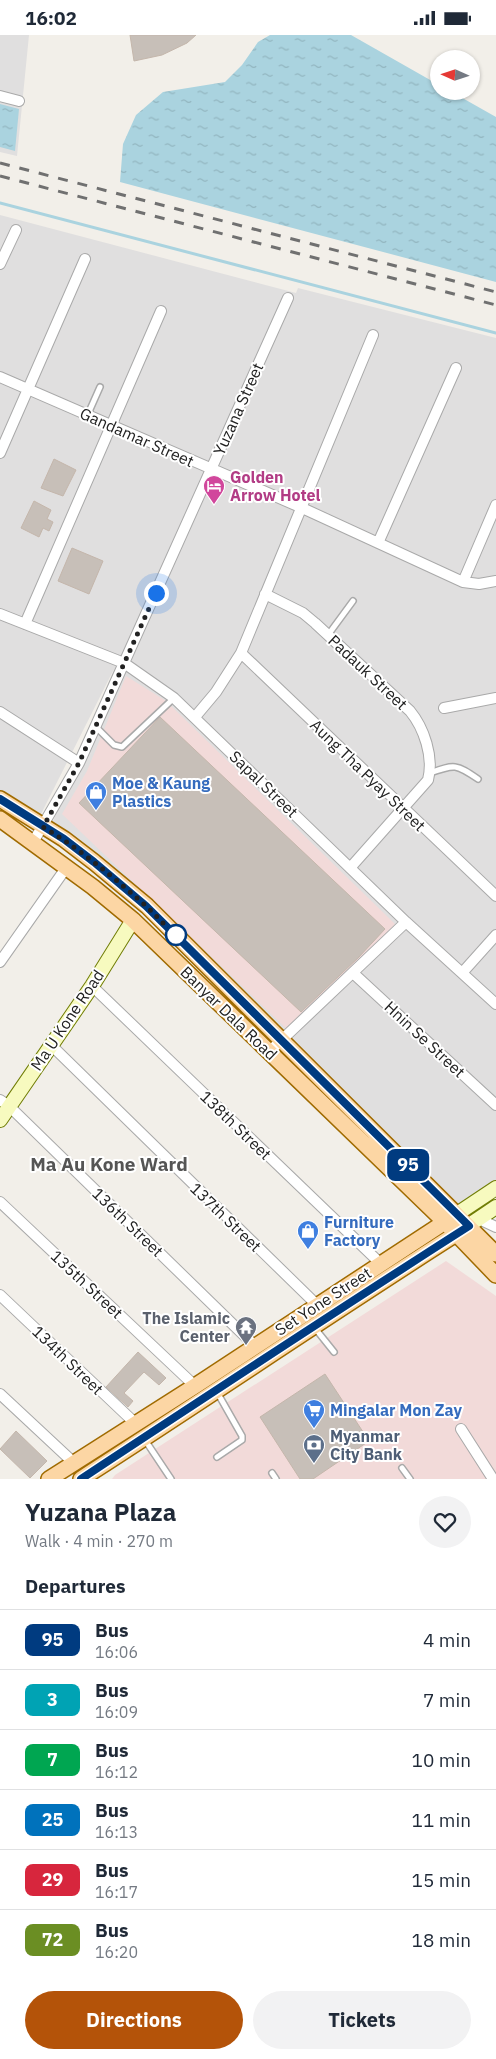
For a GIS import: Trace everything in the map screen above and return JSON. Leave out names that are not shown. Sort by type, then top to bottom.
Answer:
[{"type":"main road","name":"Banyar Dala Road","points":[[0,799],[64,839],[146,906],[281,1039],[451,1218]]},
{"type":"main road","name":"Banyar Dala Road","points":[[0,819],[133,920],[268,1052],[451,1218]]},
{"type":"main road","name":"Set Yone Street","points":[[51,1478],[451,1218]]},
{"type":"main road","points":[[451,1218],[468,1226],[496,1254]]},
{"type":"main road","name":"Set Yone Street","points":[[81,1479],[468,1226]]},
{"type":"main road","points":[[468,1226],[496,1275]]},
{"type":"main road","points":[[97,1479],[104,1464]]},
{"type":"street","points":[[0,96],[19,101]]},
{"type":"street","points":[[0,264],[16,230]]},
{"type":"street","points":[[0,453],[85,259]]},
{"type":"street","name":"Yuzana Street","points":[[32,844],[79,763],[96,727],[288,298]]},
{"type":"street","points":[[25,624],[110,424],[161,311]]},
{"type":"street","points":[[196,717],[216,692],[241,653],[373,335]]},
{"type":"street","points":[[378,543],[456,368]]},
{"type":"street","name":"Gandamar Street","points":[[0,377],[88,414],[210,470],[300,507],[462,581],[479,584],[496,581]]},
{"type":"street","points":[[462,581],[496,505]]},
{"type":"street","name":"Padauk Street","points":[[265,594],[304,613],[420,722],[428,750],[429,777]]},
{"type":"street","name":"Sapal Street","points":[[0,614],[124,663],[174,698],[196,717],[406,922],[496,1004]]},
{"type":"street","name":"Aung Tha Pyay Street","points":[[241,653],[496,896]]},
{"type":"street","points":[[444,708],[496,698]]},
{"type":"street","points":[[0,711],[79,763]]},
{"type":"street","points":[[350,868],[429,777]]},
{"type":"street","points":[[0,962],[66,868]]},
{"type":"street","name":"Ma U Kone Road","points":[[0,1120],[4,1103],[92,986],[133,920]]},
{"type":"street","points":[[268,1052],[406,922]]},
{"type":"street","points":[[462,973],[496,935]]},
{"type":"street","name":"Hnin Se Street","points":[[354,973],[496,1105]]},
{"type":"street","name":"138th Street","points":[[92,986],[380,1263]]},
{"type":"street","name":"137th Street","points":[[50,1044],[317,1305]]},
{"type":"street","name":"136th Street","points":[[4,1103],[255,1346]]},
{"type":"street","name":"Set Yone Street","points":[[451,1218],[496,1188]]},
{"type":"street","name":"135th Street","points":[[0,1202],[195,1386]]},
{"type":"street","name":"Set Yone Street","points":[[468,1226],[496,1207]]},
{"type":"street","points":[[468,1226],[496,1227]]},
{"type":"street","name":"134th Street","points":[[0,1295],[136,1424]]},
{"type":"street","points":[[0,1394],[74,1463]]},
{"type":"street","points":[[461,1429],[493,1479]]},
{"type":"lane","points":[[88,414],[100,387]]},
{"type":"lane","points":[[328,635],[353,601]]},
{"type":"lane","points":[[96,727],[114,745],[122,747],[174,698]]},
{"type":"lane","points":[[429,777],[450,766],[461,767],[478,779]]},
{"type":"lane","points":[[314,1327],[334,1352]]},
{"type":"lane","points":[[216,1392],[242,1436],[242,1440],[217,1457]]},
{"type":"lane","points":[[144,1438],[171,1479]]},
{"type":"lane","points":[[402,1468],[410,1479]]},
{"type":"lane","points":[[272,1473],[276,1479]]},
{"type":"shaded area","points":[[0,35],[29,35],[17,156],[0,152]]},
{"type":"shaded area","points":[[0,215],[296,293],[298,288],[496,338],[496,1185],[458,1210],[52,824],[114,669],[40,816],[0,791]]},
{"type":"shaded area","points":[[126,676],[166,701],[395,924],[293,1035],[62,814],[87,771]]},
{"type":"shaded area","points":[[446,1261],[496,1296],[496,1479],[112,1479],[115,1475]]},
{"type":"water","points":[[270,35],[351,35],[430,80],[430,100],[466,100],[496,117],[496,282],[120,182],[123,144],[136,115],[163,92],[225,82],[242,65],[258,42]]},
{"type":"water","points":[[0,104],[19,109],[15,151],[0,147]]},
{"type":"building","points":[[130,35],[196,35],[187,43],[162,55],[134,61]]},
{"type":"building","points":[[54,459],[76,470],[63,496],[41,488]]},
{"type":"building","points":[[34,501],[51,510],[47,519],[53,522],[49,531],[43,528],[39,537],[21,528]]},
{"type":"building","points":[[72,548],[103,561],[89,594],[58,581]]},
{"type":"building","points":[[160,717],[385,929],[359,957],[301,1012],[79,803]]},
{"type":"building","points":[[138,1352],[166,1378],[159,1385],[144,1372],[124,1393],[133,1401],[128,1407],[106,1387]]},
{"type":"building","name":"Mingalar Mon Zay","points":[[325,1374],[369,1441],[313,1479],[300,1479],[260,1417]]},
{"type":"building","points":[[16,1431],[47,1461],[30,1478],[0,1449]]},
{"type":"waterway","points":[[0,203],[496,333]]},
{"type":"railway","points":[[0,163],[496,292]]},
{"type":"railway","points":[[0,176],[496,305]]},
{"type":"bus line","name":"95","points":[[0,799],[64,839],[146,906],[469,1226],[344,1305],[232,1382],[81,1479]]},
{"type":"place","name":"Golden Arrow Hotel","points":[[214,505]]},
{"type":"place","name":"Moe & Kaung Plastics","points":[[96,811]]},
{"type":"place","name":"Furniture Factory","points":[[308,1250]]},
{"type":"place","name":"The Islamic Center","points":[[246,1346]]},
{"type":"place","name":"Mingalar Mon Zay","points":[[314,1429]]},
{"type":"place","name":"Myanmar City Bank","points":[[314,1464]]},
{"type":"district","name":"Ma Au Kone Ward","points":[[109,1164]]},
{"type":"route","points":[[156,593],[79,763],[43,827],[64,839],[94,862],[146,906],[176,935]]}]
